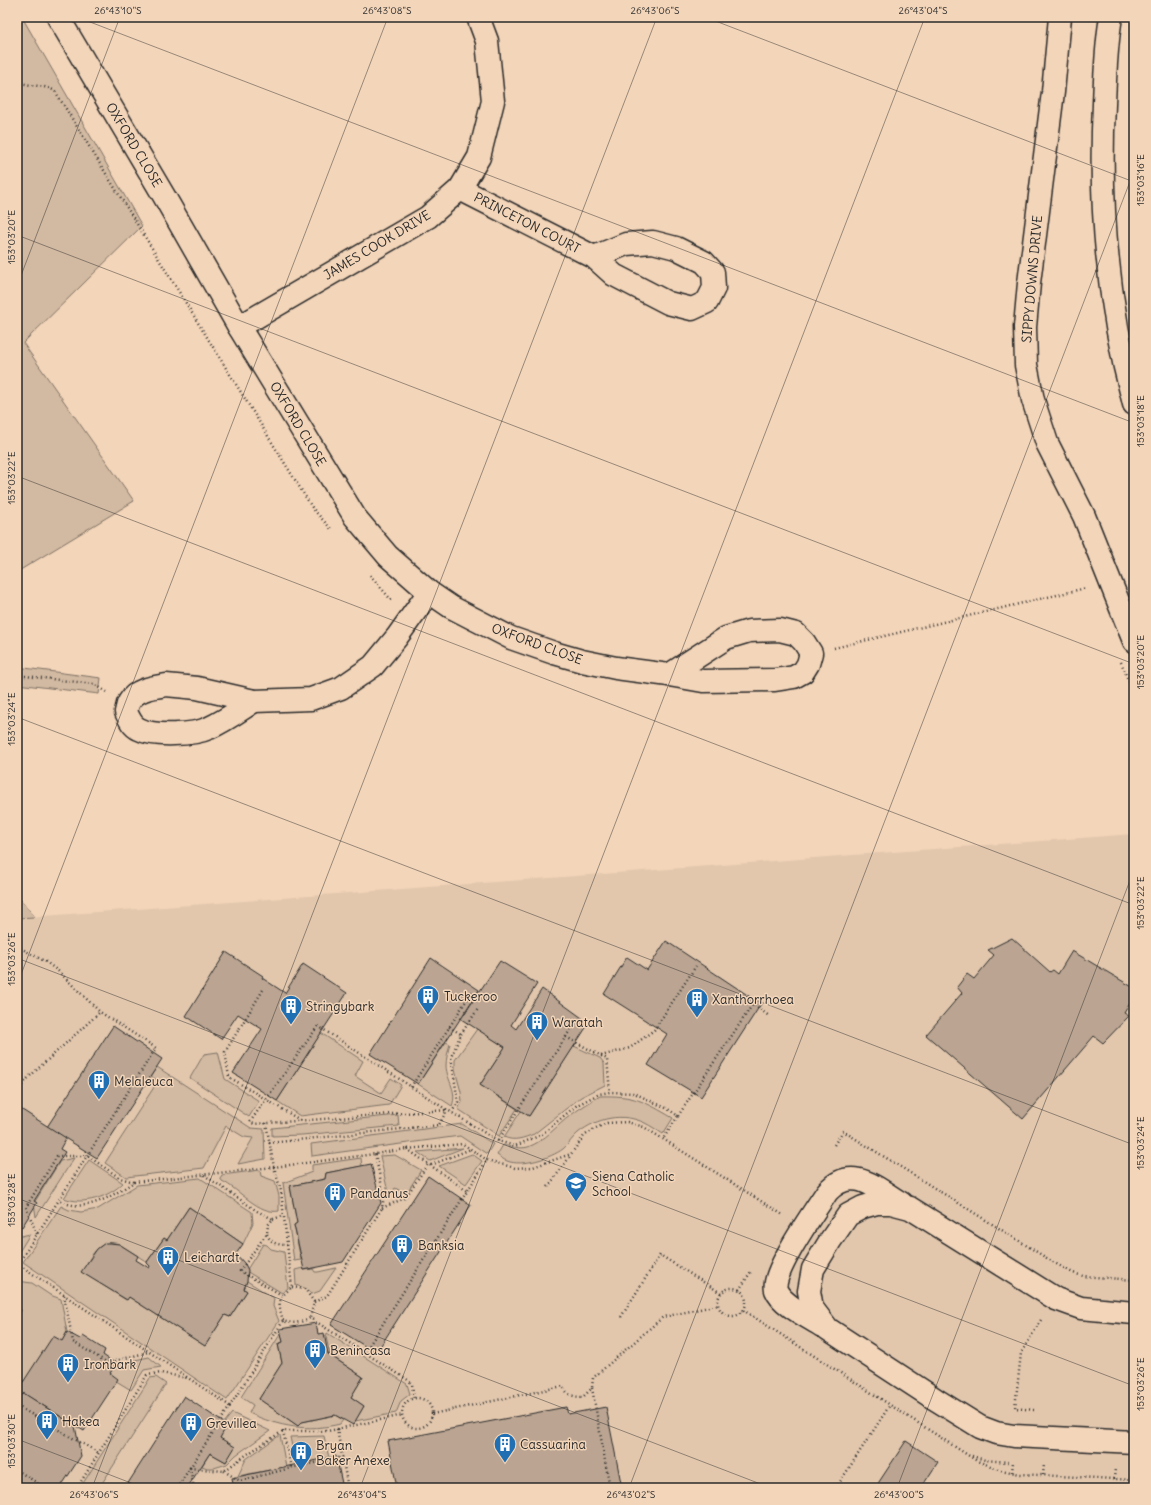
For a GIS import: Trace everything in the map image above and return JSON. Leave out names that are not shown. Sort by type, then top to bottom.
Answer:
[{"type":"street","name":"OXFORD CLOSE","points":[[58,17],[164,196],[239,327],[355,517],[388,556],[429,592],[451,607],[511,638],[582,662],[616,668],[703,681],[775,680],[794,677],[803,672],[808,664],[811,653]]},
{"type":"street","name":"JAMES COOK DRIVE","points":[[239,327],[428,217],[460,189],[479,157],[493,101],[487,41],[478,17]]},
{"type":"street","name":"SIPPY DOWNS DRIVE","points":[[1060,17],[1053,92],[1029,283],[1025,327],[1026,365],[1033,400],[1047,443],[1084,516],[1134,641]]},
{"type":"street","points":[[1111,17],[1102,127],[1103,189],[1107,250],[1115,311],[1128,381],[1134,404]]},
{"type":"street","name":"PRINCETON COURT","points":[[460,189],[594,257],[614,275],[668,303],[692,309],[707,302],[714,288],[713,272],[704,262],[676,248],[653,242],[626,244],[594,257]]},
{"type":"street","points":[[254,701],[209,728],[186,734],[157,733],[138,729],[130,721],[126,712],[129,702],[138,693],[150,687],[166,685],[197,688],[254,701],[311,699],[341,688],[373,666],[429,592]]},
{"type":"street","points":[[669,675],[726,638],[749,631],[780,630],[796,634],[804,642],[811,653]]},
{"type":"street","points":[[1134,1313],[1080,1308],[1056,1299],[910,1208],[867,1182],[859,1179],[844,1179],[827,1192],[784,1259],[778,1271],[775,1284],[777,1292],[785,1302],[980,1427],[996,1433],[1014,1436],[1134,1442]]},
{"type":"street","points":[[828,1329],[812,1308],[809,1287],[811,1274],[815,1265],[841,1224],[852,1212],[877,1202],[891,1203],[910,1208]]},
{"type":"path","points":[[17,81],[24,84],[47,87],[55,91],[313,509],[333,532]]},
{"type":"path","points":[[366,572],[380,589],[410,619]]},
{"type":"path","points":[[811,653],[1110,583]]},
{"type":"path","points":[[17,675],[94,684],[110,695],[129,702]]},
{"type":"path","points":[[17,946],[46,962],[58,971],[100,1012],[156,1048],[88,1156],[17,1264],[230,1406]]},
{"type":"path","points":[[601,1056],[630,1048],[654,1030],[696,966]]},
{"type":"path","points":[[263,990],[225,1052],[229,1077],[300,1120]]},
{"type":"path","points":[[410,1087],[473,990]]},
{"type":"path","points":[[663,1139],[753,1004],[769,1016]]},
{"type":"path","points":[[452,1112],[458,1102],[452,1057],[461,1034],[478,1009]]},
{"type":"path","points":[[17,1091],[29,1077],[100,1012]]},
{"type":"path","points":[[498,1141],[578,1018]]},
{"type":"path","points":[[447,1110],[300,1120],[266,1124],[254,1124],[250,1122],[318,1026],[447,1110],[498,1141],[515,1146],[541,1135],[577,1105],[599,1094],[610,1092],[634,1093],[668,1108],[678,1116]]},
{"type":"path","points":[[449,1027],[461,1034]]},
{"type":"path","points":[[566,1038],[607,1059],[610,1092]]},
{"type":"path","points":[[269,1143],[439,1125],[447,1110]]},
{"type":"path","points":[[548,1187],[584,1136],[613,1122],[627,1122],[640,1124],[787,1217]]},
{"type":"path","points":[[266,1124],[280,1191],[292,1287]]},
{"type":"path","points":[[834,1145],[843,1131],[1073,1273],[1098,1278],[1134,1280]]},
{"type":"path","points":[[37,1235],[26,1207],[58,1156],[88,1156],[120,1178],[134,1182],[203,1175],[406,1149],[463,1144],[487,1160],[523,1168],[538,1166],[571,1154]]},
{"type":"path","points":[[406,1149],[467,1191]]},
{"type":"path","points":[[382,1208],[405,1198],[429,1165],[471,1149]]},
{"type":"path","points":[[314,1302],[327,1296],[382,1208],[384,1196],[375,1154]]},
{"type":"path","points":[[365,1352],[487,1160]]},
{"type":"path","points":[[203,1175],[258,1211],[273,1219]]},
{"type":"path","points":[[59,1200],[67,1205],[81,1206],[108,1198],[134,1182]]},
{"type":"path","points":[[283,1216],[273,1219],[268,1225],[267,1233],[269,1239],[276,1244],[287,1245]]},
{"type":"path","points":[[267,1233],[240,1271],[282,1295]]},
{"type":"path","points":[[621,1317],[660,1254],[721,1293]]},
{"type":"path","points":[[1070,1277],[1073,1273]]},
{"type":"path","points":[[177,1488],[283,1321],[279,1307],[282,1295],[292,1287],[305,1289],[314,1302],[310,1318],[303,1322],[290,1323],[283,1321]]},
{"type":"path","points":[[732,1288],[740,1290],[746,1297],[745,1308],[737,1315],[730,1316],[724,1314],[718,1305],[717,1301],[724,1290],[732,1288]]},
{"type":"path","points":[[64,1294],[73,1342],[108,1363],[149,1352]]},
{"type":"path","points":[[610,1488],[592,1388],[593,1378],[663,1317],[718,1305]]},
{"type":"path","points":[[1036,1411],[1015,1408],[1021,1353],[1044,1316]]},
{"type":"path","points":[[310,1318],[408,1380],[412,1384],[414,1399]]},
{"type":"path","points":[[77,1488],[147,1375],[161,1372],[188,1378]]},
{"type":"path","points":[[432,1414],[564,1386],[566,1391],[573,1396],[583,1397],[592,1388]]},
{"type":"path","points":[[414,1399],[422,1399],[427,1402],[432,1414],[430,1422],[419,1429],[410,1427],[407,1424],[403,1416],[403,1408],[414,1399]]},
{"type":"path","points":[[836,1488],[890,1405]]},
{"type":"path","points":[[17,1406],[99,1453]]},
{"type":"path","points":[[224,1471],[243,1456],[284,1431],[328,1432],[403,1416]]},
{"type":"path","points":[[338,1429],[348,1488]]},
{"type":"path","points":[[284,1431],[291,1468]]},
{"type":"path","points":[[190,1468],[224,1471],[240,1481],[291,1468],[342,1458]]},
{"type":"path","points":[[1012,1472],[1013,1459]]},
{"type":"path","points":[[1043,1475],[1044,1464]]},
{"type":"path","points":[[190,1468],[194,1488]]},
{"type":"path","points":[[1114,1479],[1115,1468]]},
{"type":"path","points":[[17,1470],[45,1488]]},
{"type":"shaded area","points":[[17,17],[22,17],[142,226],[23,343],[134,501],[17,572]]},
{"type":"shaded area","points":[[17,667],[101,678],[99,694],[17,684]]},
{"type":"shaded area","name":"Siena Catholic School","points":[[1134,834],[1134,1488],[17,1488],[17,918]]},
{"type":"shaded area","points":[[17,895],[35,917],[17,918]]},
{"type":"shaded area","points":[[477,1029],[505,1047],[480,1085],[517,1109],[499,1136],[458,1109],[462,1102],[455,1070],[455,1060]]},
{"type":"shaded area","points":[[321,1033],[363,1061],[355,1076],[381,1093],[391,1078],[401,1085],[389,1105],[300,1116],[277,1101]]},
{"type":"shaded area","points":[[446,1042],[450,1044],[446,1066],[454,1096],[452,1106],[418,1084]]},
{"type":"shaded area","points":[[574,1046],[600,1058],[604,1063],[605,1085],[581,1097],[534,1134],[515,1139],[504,1137],[521,1111],[529,1116]]},
{"type":"shaded area","points":[[218,1052],[225,1079],[259,1101],[249,1117],[190,1078],[204,1054]]},
{"type":"shaded area","points":[[157,1067],[251,1128],[264,1129],[265,1159],[238,1164],[253,1138],[244,1137],[226,1126],[204,1168],[126,1177],[105,1163],[158,1081],[151,1076]]},
{"type":"shaded area","points":[[600,1096],[622,1097],[638,1100],[673,1118],[663,1134],[647,1124],[628,1118],[619,1117],[601,1120],[585,1128],[563,1149],[551,1156],[536,1161],[513,1163],[506,1161],[497,1155],[503,1145],[522,1148],[528,1147],[540,1141],[574,1112]]},
{"type":"shaded area","points":[[398,1115],[399,1126],[302,1135],[272,1136],[272,1128]]},
{"type":"shaded area","points":[[462,1124],[493,1144],[487,1154],[460,1136],[312,1156],[311,1144]]},
{"type":"shaded area","points":[[463,1148],[430,1161],[417,1152]]},
{"type":"shaded area","points":[[472,1154],[482,1161],[466,1184],[439,1166]]},
{"type":"shaded area","points":[[395,1155],[421,1170],[406,1194],[395,1188],[389,1197],[380,1156]]},
{"type":"shaded area","points":[[74,1158],[36,1217],[34,1203],[60,1161]]},
{"type":"shaded area","points":[[361,1158],[362,1166],[326,1173],[325,1179],[290,1186],[297,1223],[294,1225],[301,1260],[294,1261],[283,1183],[312,1172],[312,1165]]},
{"type":"shaded area","points":[[89,1160],[123,1183],[111,1192],[95,1199],[79,1201],[64,1198]]},
{"type":"shaded area","points":[[260,1170],[261,1176],[275,1181],[279,1196],[279,1211],[264,1209],[222,1181],[220,1178],[222,1175]]},
{"type":"shaded area","points":[[200,1178],[252,1212],[253,1223],[243,1244],[189,1207],[167,1240],[164,1238],[147,1262],[119,1244],[106,1243],[96,1250],[82,1272],[126,1300],[129,1297],[205,1346],[225,1315],[230,1317],[247,1291],[244,1289],[247,1281],[274,1298],[273,1306],[279,1321],[227,1400],[23,1262],[61,1206],[69,1210],[81,1212],[98,1209],[137,1185]]},
{"type":"shaded area","points":[[30,1234],[17,1255],[17,1237]]},
{"type":"shaded area","points":[[263,1244],[267,1245],[271,1249],[284,1252],[288,1288],[282,1293],[246,1271]]},
{"type":"shaded area","points":[[303,1268],[304,1270],[313,1269],[315,1272],[318,1272],[336,1268],[320,1291],[312,1294],[306,1289],[296,1285],[295,1270]]},
{"type":"shaded area","points":[[17,1281],[32,1283],[50,1295],[61,1299],[67,1332],[62,1341],[20,1391],[17,1389],[17,1318],[21,1310],[17,1308]]},
{"type":"shaded area","points":[[281,1333],[283,1342],[278,1344],[282,1363],[259,1399],[298,1426],[302,1422],[335,1415],[343,1420],[340,1424],[316,1428],[294,1427],[271,1422],[249,1413],[253,1405],[241,1397]]},
{"type":"shaded area","points":[[327,1333],[407,1384],[410,1394],[401,1401],[396,1413],[355,1421],[364,1406],[351,1397],[363,1377],[330,1355],[326,1337]]},
{"type":"shaded area","points":[[149,1357],[161,1367],[144,1370],[131,1390],[108,1376],[116,1364]]},
{"type":"shaded area","points":[[156,1377],[166,1384],[99,1488],[80,1488],[150,1378]]},
{"type":"shaded area","points":[[232,1413],[270,1431],[236,1455],[227,1464],[214,1468],[202,1466],[210,1453],[226,1462],[220,1438],[227,1425],[224,1423]]},
{"type":"shaded area","points":[[280,1435],[286,1467],[238,1476],[246,1459]]},
{"type":"shaded area","points":[[324,1436],[329,1458],[296,1465],[290,1437]]},
{"type":"building","points":[[1012,938],[1050,972],[1053,970],[1058,974],[1072,951],[1134,988],[1134,997],[1124,1013],[1129,1016],[1103,1043],[1094,1036],[1023,1119],[926,1035],[962,993],[957,987],[967,974],[974,979],[994,955],[988,950]]},
{"type":"building","name":"Xanthorrhoea","points":[[666,941],[761,1004],[701,1097],[648,1065],[667,1034],[604,994],[627,957],[647,970]]},
{"type":"building","name":"Stringybark","points":[[226,952],[263,976],[262,978],[285,993],[303,964],[347,993],[277,1101],[233,1073],[262,1029],[238,1014],[221,1039],[186,1016]]},
{"type":"building","name":"Tuckeroo","points":[[431,958],[479,990],[418,1084],[370,1054]]},
{"type":"building","name":"Waratah","points":[[500,961],[537,984],[511,1025],[516,1029],[542,989],[589,1023],[529,1116],[480,1085],[505,1047],[461,1019]]},
{"type":"building","name":"Melaleuca","points":[[113,1026],[162,1059],[97,1158],[47,1127]]},
{"type":"building","points":[[19,1108],[66,1138],[60,1149],[65,1152],[34,1201],[37,1203],[22,1227],[17,1224],[17,1112]]},
{"type":"building","name":"Pandanus","points":[[371,1164],[381,1203],[343,1262],[304,1270],[294,1225],[297,1223],[290,1186],[325,1179],[326,1173]]},
{"type":"building","name":"Banksia","points":[[428,1176],[471,1205],[376,1353],[331,1325]]},
{"type":"building","name":"Leichardt","points":[[189,1207],[243,1244],[236,1254],[248,1270],[247,1281],[244,1289],[247,1291],[230,1317],[225,1315],[205,1346],[129,1297],[127,1300],[81,1272],[97,1249],[105,1243],[119,1244],[138,1256],[136,1260],[149,1268],[150,1266],[147,1262],[164,1238],[167,1240]]},
{"type":"building","points":[[17,1308],[21,1310],[17,1318]]},
{"type":"building","name":"Benincasa","points":[[316,1323],[318,1334],[324,1333],[328,1354],[363,1377],[351,1397],[364,1406],[353,1425],[335,1415],[302,1422],[298,1426],[259,1399],[282,1363],[278,1344],[283,1342],[280,1329]]},
{"type":"building","name":"Ironbark","points":[[67,1332],[80,1339],[83,1336],[105,1350],[103,1355],[116,1364],[110,1373],[118,1379],[84,1431],[18,1390],[53,1336],[62,1341]]},
{"type":"building","name":"Hakea","points":[[25,1394],[75,1426],[81,1456],[60,1488],[30,1488],[17,1480],[17,1396]]},
{"type":"building","name":"Grevillea","points":[[184,1396],[227,1425],[220,1438],[235,1447],[226,1462],[210,1453],[187,1488],[125,1488]]},
{"type":"building","name":"Cassuarina","points":[[566,1407],[568,1414],[606,1407],[622,1488],[397,1488],[388,1441]]},
{"type":"building","points":[[906,1441],[938,1462],[921,1488],[875,1488]]},
{"type":"building","name":"Bryan Baker Anexe","points":[[336,1456],[343,1488],[234,1488],[232,1478]]},
{"type":"place","name":"Tuckeroo","points":[[428,1016]]},
{"type":"place","name":"Xanthorrhoea","points":[[697,1018]]},
{"type":"place","name":"Stringybark","points":[[291,1026]]},
{"type":"place","name":"Waratah","points":[[537,1042]]},
{"type":"place","name":"Melaleuca","points":[[99,1100]]},
{"type":"place","name":"Siena Catholic School","points":[[576,1202]]},
{"type":"place","name":"Pandanus","points":[[335,1212]]},
{"type":"place","name":"Banksia","points":[[402,1264]]},
{"type":"place","name":"Leichardt","points":[[168,1276]]},
{"type":"place","name":"Benincasa","points":[[315,1370]]},
{"type":"place","name":"Ironbark","points":[[68,1384]]},
{"type":"place","name":"Hakea","points":[[47,1440]]},
{"type":"place","name":"Grevillea","points":[[191,1442]]},
{"type":"place","name":"Cassuarina","points":[[505,1464]]},
{"type":"place","name":"Bryan Baker Anexe","points":[[301,1472]]}]
